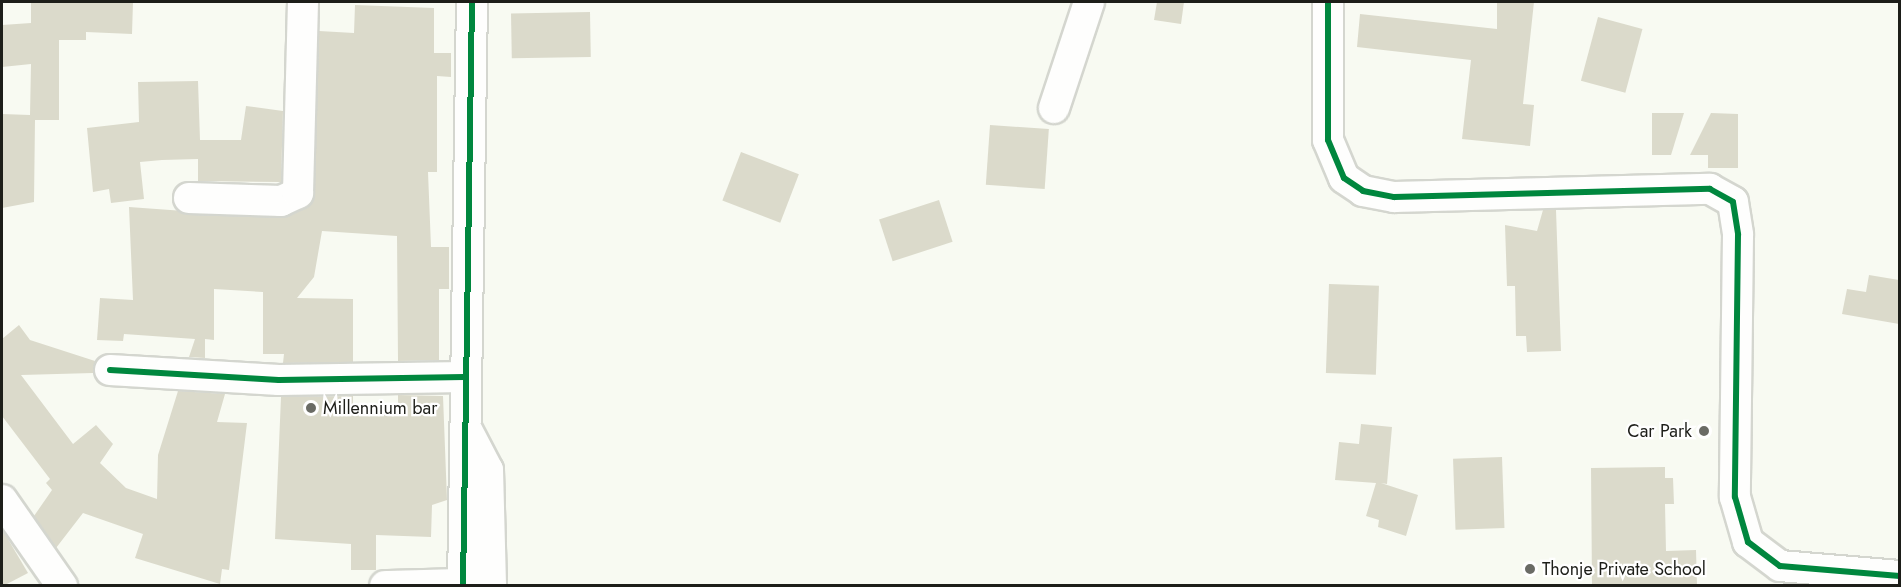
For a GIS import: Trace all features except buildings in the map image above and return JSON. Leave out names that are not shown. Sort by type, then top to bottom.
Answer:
[{"type":"street","points":[[189,198],[281,201],[298,193],[303,2]]},
{"type":"street","points":[[385,585],[472,585],[464,377],[472,2]]},
{"type":"street","points":[[1054,108],[1089,2]]},
{"type":"street","points":[[1328,2],[1328,140],[1344,178],[1364,191],[1394,197],[1710,189],[1733,202],[1738,235],[1735,497],[1748,542],[1780,566],[1899,576]]},
{"type":"street","points":[[110,370],[279,380],[464,377]]},
{"type":"street","points":[[2,501],[51,577],[62,585]]},
{"type":"cycle path","points":[[463,586],[472,2]]},
{"type":"cycle path","points":[[1328,2],[1328,140],[1344,178],[1363,191],[1394,197],[1710,189],[1733,202],[1738,235],[1735,497],[1748,542],[1780,566],[1900,576]]},
{"type":"cycle path","points":[[110,370],[279,380],[464,377]]},
{"type":"place","name":"Millennium bar","points":[[311,408]]},
{"type":"place","name":"Car Park","points":[[1704,431]]},
{"type":"place","name":"Thonje Private School","points":[[1530,569]]}]
